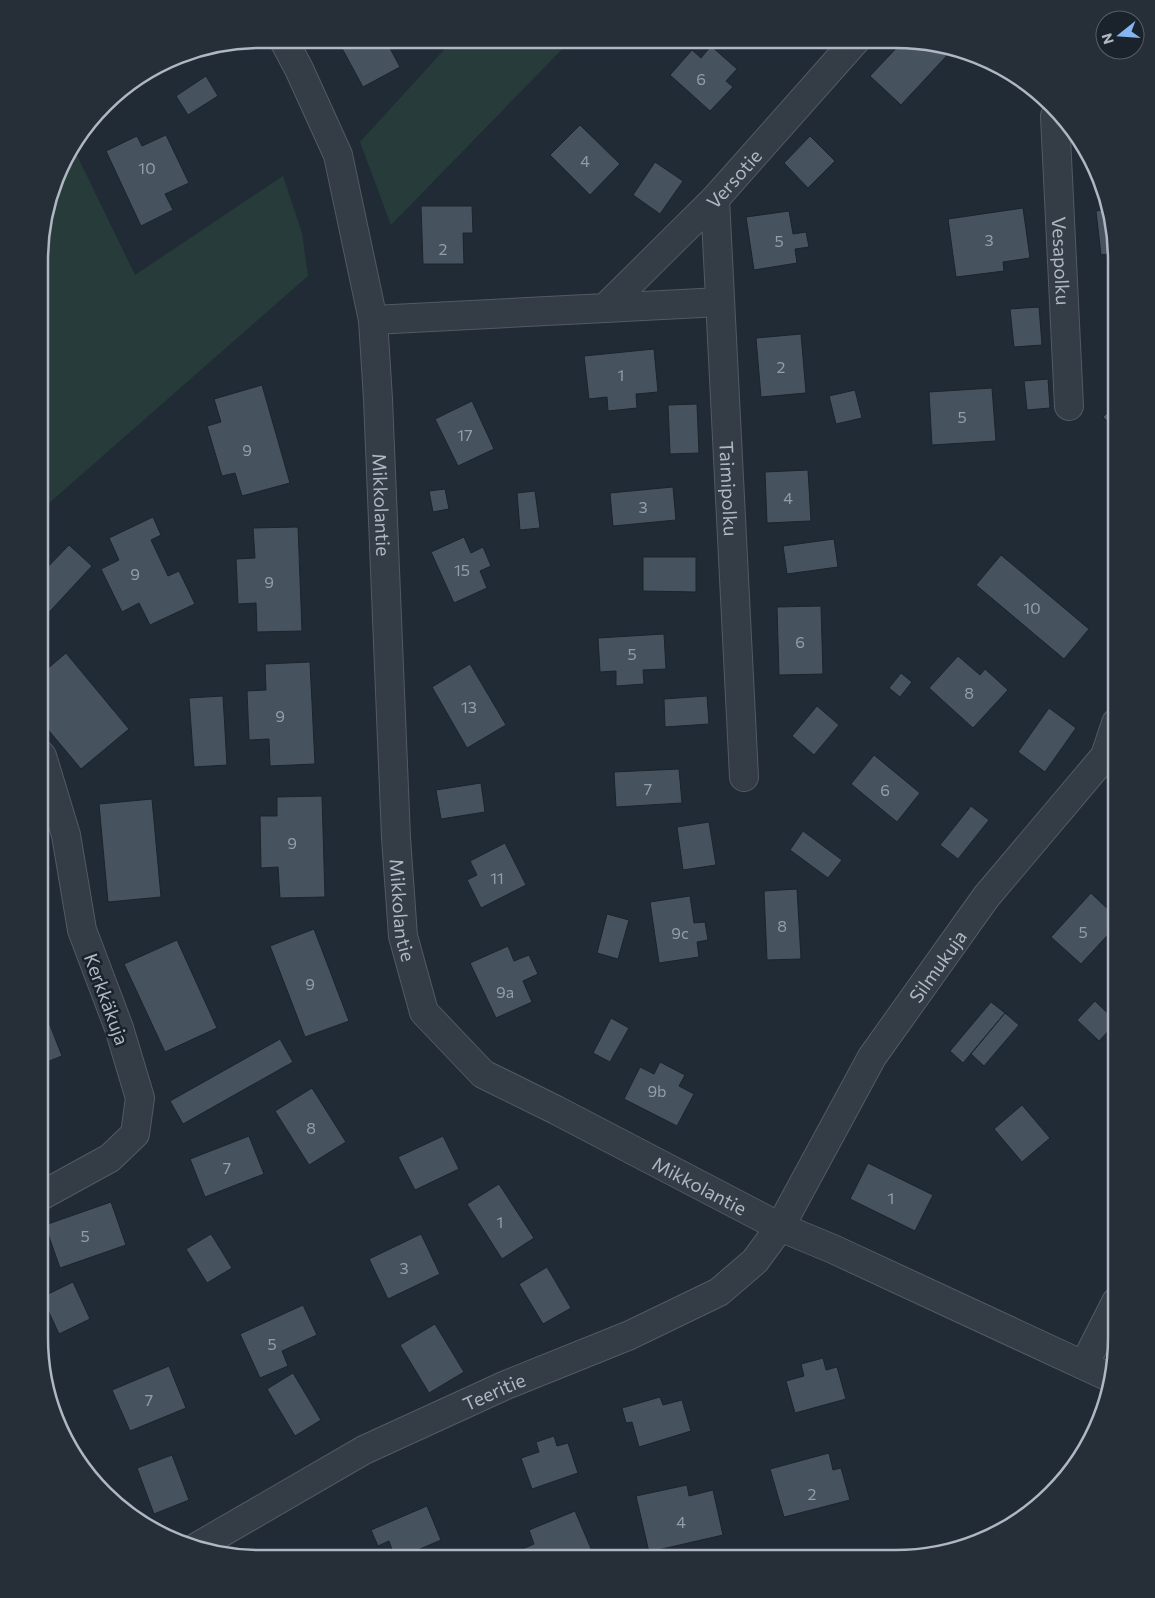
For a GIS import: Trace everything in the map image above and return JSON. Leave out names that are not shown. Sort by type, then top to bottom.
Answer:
[{"type":"street","name":"Mikkolantie","points":[[287,48],[299,69],[338,155],[376,340],[396,828],[403,936],[424,1012],[483,1074],[565,1114],[780,1227],[833,1249],[1104,1375]]},
{"type":"street","name":"Versotie","points":[[605,308],[715,199],[849,48]]},
{"type":"street","name":"Vesapolku","points":[[1055,120],[1069,406]]},
{"type":"street","name":"Taimipolku","points":[[715,199],[744,777]]},
{"type":"street","points":[[373,320],[720,302]]},
{"type":"street","name":"Silmukuja","points":[[780,1227],[872,1058],[986,897],[1105,756],[1108,747]]},
{"type":"street","name":"Kerkkäkuja","points":[[47,772],[66,835],[82,930],[119,1028],[140,1098],[135,1134],[110,1158],[47,1193]]},
{"type":"street","name":"Teeritie","points":[[204,1543],[364,1450],[506,1385],[630,1335],[719,1292],[755,1261],[780,1227]]},
{"type":"street","points":[[1084,1365],[1108,1318]]},
{"type":"green space","points":[[446,48],[563,48],[391,225],[360,142]]},
{"type":"green space","points":[[76,154],[135,275],[283,176],[302,233],[308,276],[47,505],[47,260],[49,232],[59,191]]},
{"type":"building","points":[[342,48],[390,48],[400,67],[363,87]]},
{"type":"building","points":[[709,48],[713,48],[737,69],[726,81],[733,87],[710,111],[670,75],[692,50],[701,58]]},
{"type":"building","points":[[896,48],[923,49],[948,55],[901,105],[870,76]]},
{"type":"building","points":[[206,76],[218,96],[188,115],[176,96]]},
{"type":"building","points":[[580,125],[620,164],[590,195],[550,155]]},
{"type":"building","points":[[166,135],[189,183],[165,194],[173,210],[141,226],[106,151],[137,136],[142,146]]},
{"type":"building","points":[[810,136],[835,161],[808,188],[784,163]]},
{"type":"building","points":[[655,162],[683,181],[660,214],[633,195]]},
{"type":"building","points":[[421,206],[472,206],[473,233],[463,233],[464,264],[423,264]]},
{"type":"building","points":[[1023,208],[1030,258],[1003,262],[1004,271],[956,277],[948,219]]},
{"type":"building","points":[[1101,210],[1106,232],[1108,254],[1101,255],[1096,211]]},
{"type":"building","points":[[789,211],[793,234],[806,232],[809,247],[795,249],[797,263],[754,270],[746,217]]},
{"type":"building","points":[[1039,307],[1042,345],[1014,347],[1010,309]]},
{"type":"building","points":[[801,334],[806,393],[761,397],[756,338]]},
{"type":"building","points":[[654,349],[658,392],[636,394],[637,408],[608,411],[607,397],[589,399],[584,356]]},
{"type":"building","points":[[1048,379],[1050,408],[1027,410],[1024,381]]},
{"type":"building","points":[[262,385],[290,483],[242,496],[235,473],[222,476],[207,426],[221,422],[214,399]]},
{"type":"building","points":[[992,388],[996,441],[932,445],[929,392]]},
{"type":"building","points":[[855,390],[862,418],[836,424],[829,396]]},
{"type":"building","points":[[472,401],[494,449],[458,466],[435,419]]},
{"type":"building","points":[[697,404],[699,453],[670,454],[668,405]]},
{"type":"building","points":[[1108,412],[1108,422],[1103,417]]},
{"type":"building","points":[[808,470],[811,521],[767,523],[765,472]]},
{"type":"building","points":[[673,487],[676,520],[613,526],[610,493]]},
{"type":"building","points":[[445,489],[449,509],[433,512],[429,491]]},
{"type":"building","points":[[535,491],[540,528],[520,530],[517,493]]},
{"type":"building","points":[[153,517],[161,535],[151,540],[168,576],[179,571],[195,604],[150,625],[139,603],[122,612],[101,569],[119,560],[109,538]]},
{"type":"building","points":[[298,527],[302,631],[257,632],[256,603],[238,604],[236,559],[255,558],[253,528]]},
{"type":"building","points":[[464,537],[471,553],[483,547],[491,566],[480,571],[487,588],[454,603],[431,552]]},
{"type":"building","points":[[834,539],[838,567],[787,574],[783,546]]},
{"type":"building","points":[[69,545],[92,566],[47,614],[47,568]]},
{"type":"building","points":[[1001,555],[1089,629],[1064,659],[976,585]]},
{"type":"building","points":[[643,557],[696,557],[696,592],[643,591]]},
{"type":"building","points":[[821,606],[823,674],[779,675],[777,607]]},
{"type":"building","points":[[664,634],[666,669],[643,670],[644,684],[616,686],[616,671],[600,672],[598,638]]},
{"type":"building","points":[[66,653],[129,729],[81,769],[47,728],[47,669]]},
{"type":"building","points":[[958,656],[980,675],[985,669],[1008,690],[973,728],[929,688]]},
{"type":"building","points":[[310,662],[315,764],[270,766],[269,739],[249,740],[247,691],[266,690],[265,664]]},
{"type":"building","points":[[470,664],[506,725],[467,748],[432,687]]},
{"type":"building","points":[[901,673],[912,682],[900,697],[889,688]]},
{"type":"building","points":[[223,696],[227,765],[194,767],[189,698]]},
{"type":"building","points":[[707,696],[709,724],[665,727],[664,699]]},
{"type":"building","points":[[817,706],[839,725],[814,755],[792,736]]},
{"type":"building","points":[[1049,708],[1076,728],[1045,772],[1018,752]]},
{"type":"building","points":[[874,755],[920,793],[897,822],[851,784]]},
{"type":"building","points":[[679,769],[682,803],[616,807],[614,772]]},
{"type":"building","points":[[481,783],[485,812],[441,819],[436,790]]},
{"type":"building","points":[[322,796],[325,897],[280,898],[278,867],[261,868],[260,816],[277,816],[277,797]]},
{"type":"building","points":[[152,799],[161,897],[108,902],[99,804]]},
{"type":"building","points":[[971,806],[989,820],[958,859],[940,845]]},
{"type":"building","points":[[709,822],[716,865],[683,870],[677,827]]},
{"type":"building","points":[[803,831],[842,860],[828,878],[790,850]]},
{"type":"building","points":[[505,843],[526,885],[481,908],[467,880],[477,875],[470,861]]},
{"type":"building","points":[[797,889],[801,959],[767,960],[764,891]]},
{"type":"building","points":[[1091,893],[1108,909],[1108,935],[1081,964],[1051,937]]},
{"type":"building","points":[[690,896],[694,923],[705,922],[708,940],[697,942],[699,957],[659,963],[650,902]]},
{"type":"building","points":[[607,914],[629,920],[618,959],[597,953]]},
{"type":"building","points":[[314,929],[349,1021],[305,1037],[270,946]]},
{"type":"building","points":[[177,940],[217,1028],[165,1052],[124,964]]},
{"type":"building","points":[[508,946],[514,961],[529,955],[538,974],[523,981],[532,1002],[496,1018],[470,963]]},
{"type":"building","points":[[1095,1001],[1108,1013],[1108,1031],[1099,1041],[1077,1020]]},
{"type":"building","points":[[991,1002],[1005,1013],[963,1063],[950,1051]]},
{"type":"building","points":[[1005,1013],[1019,1025],[984,1066],[971,1054]]},
{"type":"building","points":[[47,1018],[62,1056],[47,1062]]},
{"type":"building","points":[[611,1018],[629,1028],[610,1062],[593,1053]]},
{"type":"building","points":[[280,1039],[293,1062],[183,1124],[170,1101]]},
{"type":"building","points":[[660,1062],[685,1075],[679,1086],[694,1094],[677,1126],[624,1099],[640,1067],[654,1074]]},
{"type":"building","points":[[312,1088],[346,1142],[309,1165],[275,1111]]},
{"type":"building","points":[[1022,1105],[1050,1138],[1022,1162],[994,1129]]},
{"type":"building","points":[[249,1136],[264,1174],[205,1197],[190,1159]]},
{"type":"building","points":[[443,1136],[459,1169],[415,1190],[398,1157]]},
{"type":"building","points":[[868,1163],[933,1195],[915,1231],[850,1199]]},
{"type":"building","points":[[499,1184],[534,1238],[502,1259],[467,1204]]},
{"type":"building","points":[[111,1202],[126,1245],[60,1268],[47,1231],[47,1224]]},
{"type":"building","points":[[211,1234],[232,1268],[207,1283],[186,1249]]},
{"type":"building","points":[[421,1234],[440,1274],[388,1299],[369,1259]]},
{"type":"building","points":[[547,1267],[571,1308],[543,1324],[519,1284]]},
{"type":"building","points":[[73,1282],[90,1319],[59,1334],[47,1308],[47,1295]]},
{"type":"building","points":[[303,1305],[317,1335],[282,1351],[288,1366],[260,1378],[240,1334]]},
{"type":"building","points":[[435,1324],[464,1372],[429,1393],[400,1345]]},
{"type":"building","points":[[823,1358],[826,1370],[837,1367],[846,1399],[795,1413],[786,1381],[804,1376],[801,1364]]},
{"type":"building","points":[[169,1366],[186,1408],[130,1431],[112,1390]]},
{"type":"building","points":[[293,1373],[321,1420],[295,1436],[267,1389]]},
{"type":"building","points":[[660,1397],[663,1405],[682,1400],[691,1431],[639,1447],[632,1422],[626,1423],[622,1408]]},
{"type":"building","points":[[554,1436],[557,1446],[568,1443],[578,1473],[532,1489],[521,1458],[539,1452],[536,1442]]},
{"type":"building","points":[[829,1453],[833,1470],[841,1468],[850,1500],[784,1517],[770,1469]]},
{"type":"building","points":[[172,1455],[189,1500],[154,1514],[137,1468]]},
{"type":"building","points":[[687,1485],[689,1496],[713,1490],[723,1535],[658,1550],[649,1550],[636,1496]]},
{"type":"building","points":[[427,1506],[441,1540],[418,1550],[392,1550],[389,1541],[378,1546],[371,1530]]},
{"type":"building","points":[[575,1511],[592,1550],[520,1550],[534,1544],[529,1530]]}]
